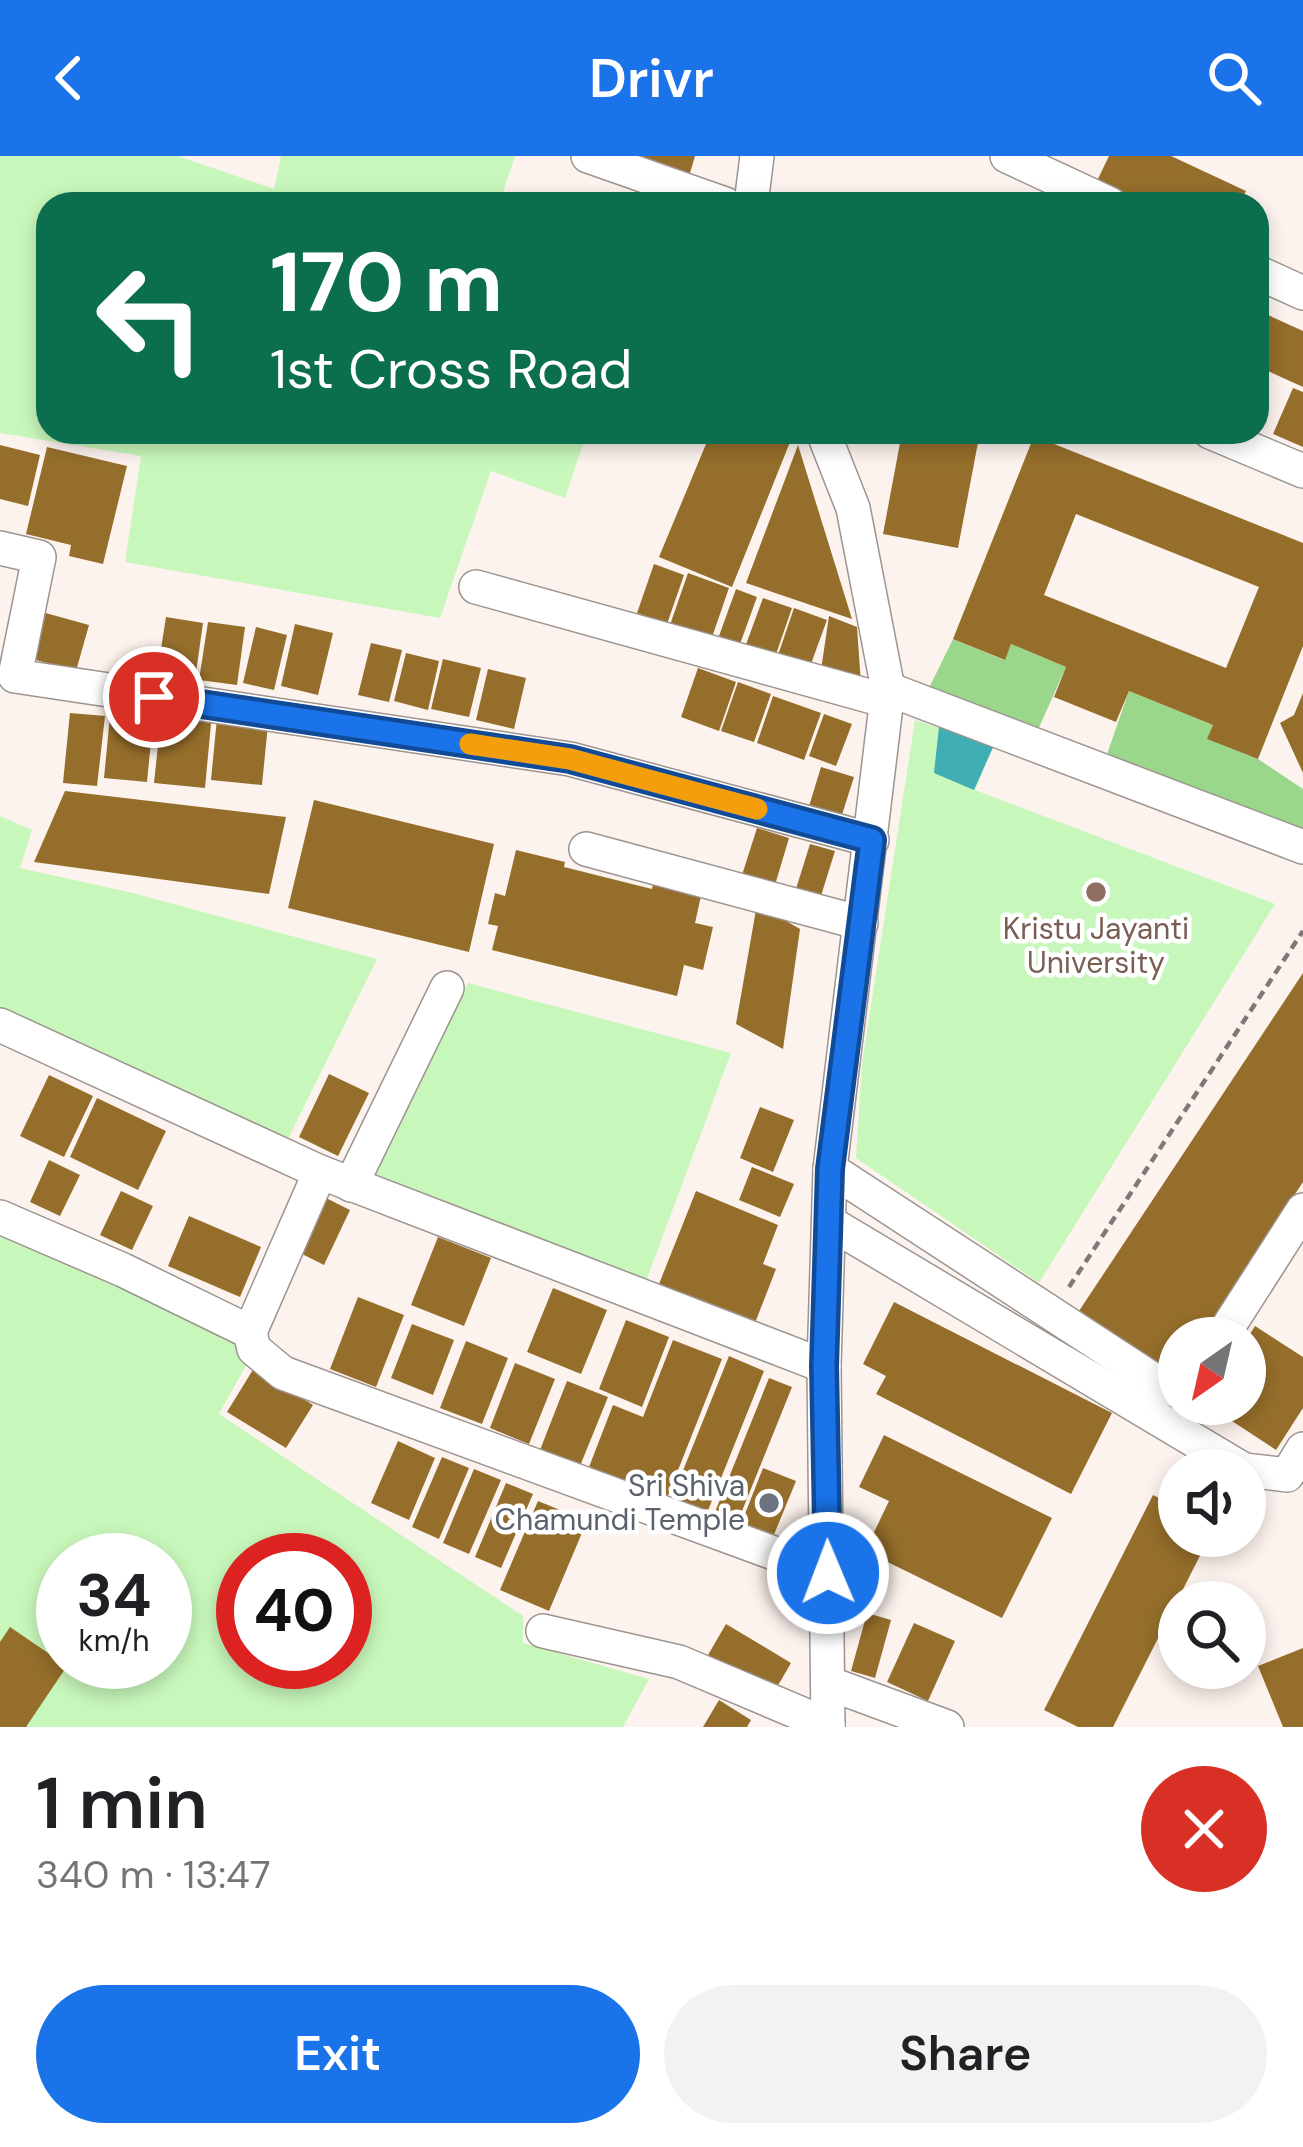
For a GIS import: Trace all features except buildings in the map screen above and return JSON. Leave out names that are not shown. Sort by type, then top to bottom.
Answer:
[{"type":"street","points":[[588,156],[691,192]]},
{"type":"street","points":[[752,192],[757,156]]},
{"type":"street","points":[[1007,156],[1084,192]]},
{"type":"street","points":[[1269,277],[1303,293]]},
{"type":"street","points":[[543,1631],[679,1662],[828,1726],[824,1366],[830,1169],[888,695],[853,508],[828,444]]},
{"type":"street","points":[[1239,444],[1303,470]]},
{"type":"street","points":[[0,548],[40,557],[15,676],[570,759],[872,840]]},
{"type":"street","points":[[476,586],[888,695],[1303,847]]},
{"type":"street","points":[[586,849],[861,922]]},
{"type":"street","points":[[447,988],[250,1332],[254,1348],[283,1373],[828,1573]]},
{"type":"street","points":[[0,1025],[336,1179],[824,1366]]},
{"type":"street","points":[[830,1169],[1158,1383]]},
{"type":"street","points":[[1234,1317],[1303,1210]]},
{"type":"street","points":[[0,1217],[250,1332]]},
{"type":"street","points":[[830,1223],[1210,1449]]},
{"type":"street","points":[[1266,1469],[1298,1467]]},
{"type":"street","points":[[828,1684],[947,1727]]},
{"type":"path","points":[[1052,1313],[1303,931]]},
{"type":"green space","points":[[0,156],[178,156],[274,189],[281,156],[515,156],[503,192],[36,192],[36,439],[0,433]]},
{"type":"green space","points":[[67,444],[583,444],[565,498],[491,471],[440,618],[125,562],[141,456]]},
{"type":"green space","points":[[953,639],[1004,660],[1011,644],[1066,667],[1037,732],[928,690]]},
{"type":"green space","points":[[1129,691],[1213,725],[1208,739],[1258,759],[1303,789],[1303,830],[1106,757]]},
{"type":"green space","points":[[915,720],[994,745],[975,790],[1275,904],[1039,1283],[856,1158],[862,1064]]},
{"type":"green space","points":[[0,816],[32,830],[20,868],[133,893],[377,959],[288,1139],[0,1008]]},
{"type":"green space","points":[[468,983],[731,1053],[646,1281],[375,1176]]},
{"type":"green space","points":[[0,1230],[226,1335],[248,1362],[219,1414],[523,1616],[523,1643],[649,1679],[623,1727],[0,1727]]},
{"type":"water","points":[[939,727],[994,745],[974,790],[934,773]]},
{"type":"slow traffic","points":[[470,744],[570,759],[757,809]]},
{"type":"place","name":"Kristu Jayanti University","points":[[1096,892]]},
{"type":"place","name":"Sri Shiva Chamundi Temple","points":[[769,1503]]},
{"type":"route","points":[[154,697],[570,759],[872,840],[830,1169],[824,1366],[828,1573]]}]
